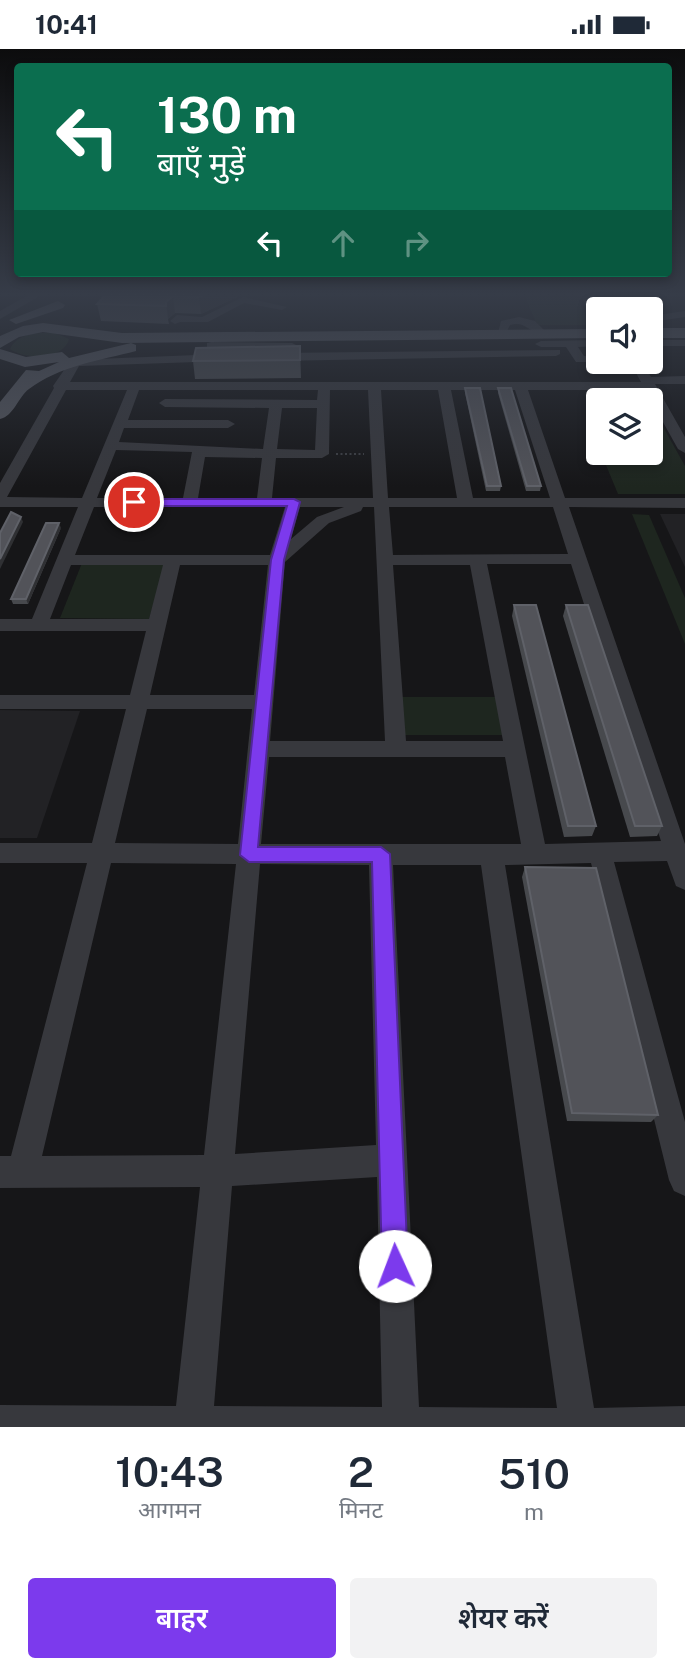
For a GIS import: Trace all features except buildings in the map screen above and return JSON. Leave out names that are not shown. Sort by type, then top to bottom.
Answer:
[{"type":"main road","points":[[0,414],[13,368],[7,358]]},
{"type":"main road","points":[[20,358],[48,361]]},
{"type":"main road","points":[[5,391],[48,361],[57,358]]},
{"type":"main road","points":[[5,391],[72,362],[90,358]]},
{"type":"street","points":[[0,496],[75,363],[96,358]]},
{"type":"street","points":[[643,374],[685,449]]},
{"type":"street","points":[[60,386],[444,386],[685,380]]},
{"type":"street","points":[[520,385],[685,879]]},
{"type":"street","points":[[374,386],[378,503],[396,748]]},
{"type":"street","points":[[444,386],[466,503]]},
{"type":"street","points":[[39,625],[134,387]]},
{"type":"street","points":[[158,424],[170,387]]},
{"type":"street","points":[[201,453],[322,454],[324,387]]},
{"type":"street","points":[[165,403],[324,404]]},
{"type":"street","points":[[222,454],[233,403]]},
{"type":"street","points":[[264,502],[276,403]]},
{"type":"street","points":[[664,412],[685,412]]},
{"type":"street","points":[[120,424],[228,424]]},
{"type":"street","points":[[111,446],[200,448],[190,502]]},
{"type":"street","points":[[0,502],[685,503]]},
{"type":"street","points":[[193,1426],[277,560],[294,502]]},
{"type":"street","points":[[65,560],[277,560],[323,520],[347,509],[378,503]]},
{"type":"street","points":[[384,560],[578,559]]},
{"type":"street","points":[[173,560],[101,854],[12,1172],[218,1171],[391,1160]]},
{"type":"street","points":[[478,560],[535,855]]},
{"type":"street","points":[[0,625],[158,625]]},
{"type":"street","points":[[0,702],[264,702]]},
{"type":"street","points":[[259,749],[515,749]]},
{"type":"street","points":[[0,853],[535,855],[676,851]]},
{"type":"street","points":[[600,853],[685,1180]]},
{"type":"street","points":[[381,854],[401,1424]]},
{"type":"street","points":[[492,855],[578,1427]]},
{"type":"street","points":[[0,1424],[401,1424],[569,1427]]},
{"type":"street","points":[[584,1427],[685,1425]]},
{"type":"path","points":[[322,454],[378,454]]},
{"type":"shaded area","points":[[663,427],[685,466],[685,494],[618,494],[606,465],[663,465]]},
{"type":"shaded area","points":[[632,514],[649,515],[685,598],[685,644]]},
{"type":"shaded area","points":[[660,514],[685,514],[685,567]]},
{"type":"shaded area","points":[[82,563],[165,564],[149,619],[60,618]]},
{"type":"shaded area","points":[[401,697],[498,697],[506,735],[405,735]]},
{"type":"shaded area","points":[[0,710],[80,711],[37,838],[0,838]]},
{"type":"route","points":[[134,502],[294,502],[277,560],[249,855],[381,854],[395,1266]]}]
